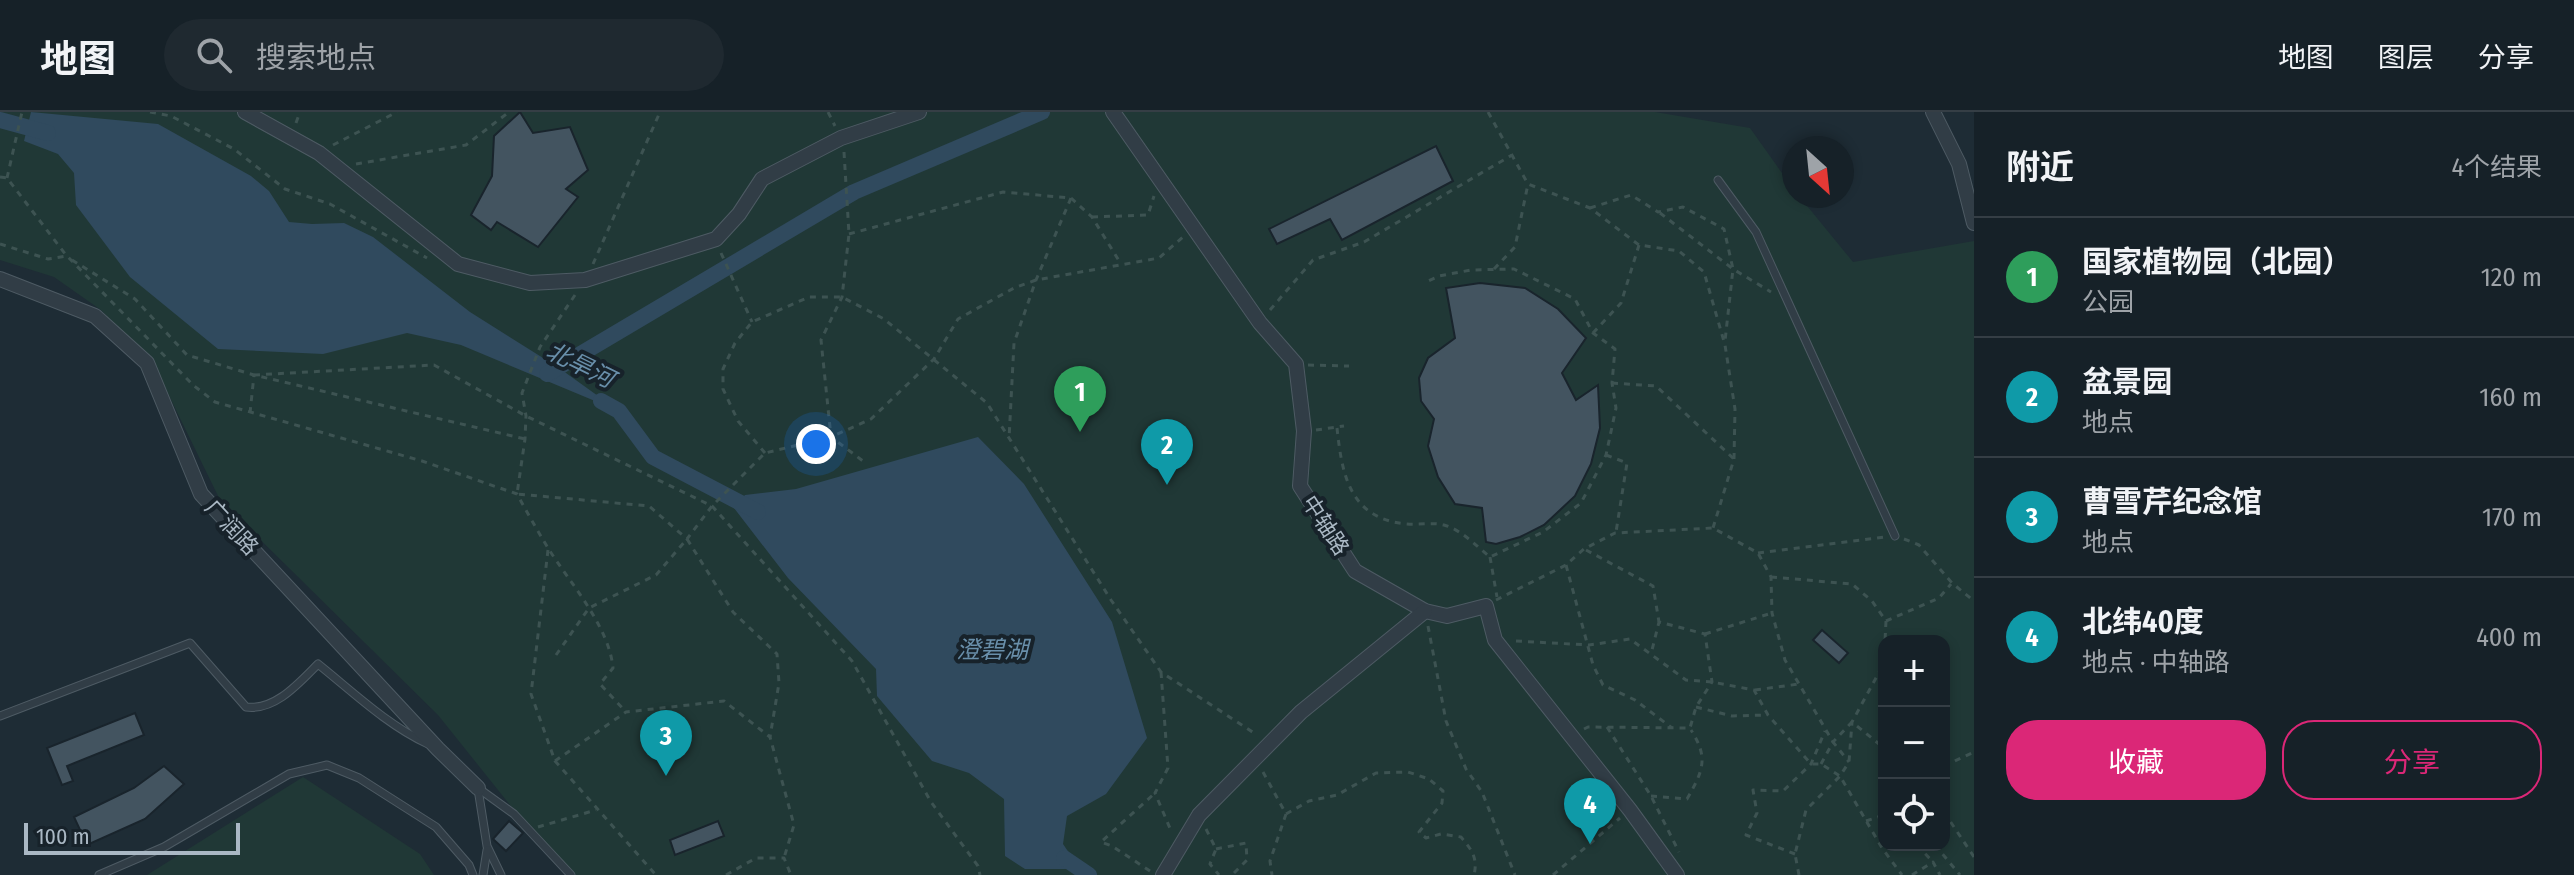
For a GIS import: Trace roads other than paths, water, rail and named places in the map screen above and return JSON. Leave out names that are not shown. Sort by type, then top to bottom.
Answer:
[{"type":"street","points":[[245,112],[319,153],[458,264],[530,283],[585,280],[716,239],[739,214],[762,179],[841,138],[919,112]]},
{"type":"street","name":"中轴路","points":[[1113,112],[1259,322],[1296,364],[1304,431],[1300,486],[1355,571],[1425,611],[1447,616],[1492,603],[1495,640],[1630,810],[1677,875]]},
{"type":"street","points":[[1933,112],[1959,164],[1973,213]]},
{"type":"street","name":"广润路","points":[[0,279],[95,316],[147,363],[201,494],[478,788]]},
{"type":"street","points":[[1163,875],[1199,815],[1255,758],[1301,712],[1425,611]]},
{"type":"lane","points":[[1718,180],[1756,232],[1895,536]]},
{"type":"lane","points":[[0,716],[190,643],[246,707],[257,708],[290,692],[318,664],[392,723],[438,749]]},
{"type":"lane","points":[[99,875],[164,847],[289,774],[327,765],[359,778],[436,827],[469,865],[473,875]]},
{"type":"lane","points":[[478,788],[514,814],[571,875]]},
{"type":"lane","points":[[478,788],[487,846],[483,875]]},
{"type":"lane","points":[[487,846],[501,875]]},
{"type":"water","points":[[31,112],[158,124],[251,176],[269,191],[289,222],[344,223],[373,237],[470,312],[559,368],[619,411],[461,345],[407,333],[323,354],[218,349],[130,277],[76,205],[74,173],[58,154],[24,141]]},
{"type":"water","name":"澄碧湖","points":[[978,437],[1024,484],[1112,622],[1147,738],[1106,794],[1067,816],[1063,844],[1080,869],[1025,869],[1005,856],[1004,799],[969,773],[932,761],[877,696],[876,669],[788,578],[734,508],[745,495],[796,489]]},
{"type":"waterway","points":[[547,374],[854,192],[1042,112]]},
{"type":"waterway","name":"北旱河","points":[[0,120],[48,133]]},
{"type":"waterway","name":"北旱河","points":[[601,401],[619,411],[653,457],[758,512]]},
{"type":"waterway","name":"北旱河","points":[[1064,858],[1089,875]]},
{"type":"place","name":"国家植物园（北园）","points":[[1080,432]]},
{"type":"place","name":"盆景园","points":[[1167,485]]},
{"type":"place","name":"曹雪芹纪念馆","points":[[666,776]]},
{"type":"place","name":"北纬40度","points":[[1590,844]]}]
